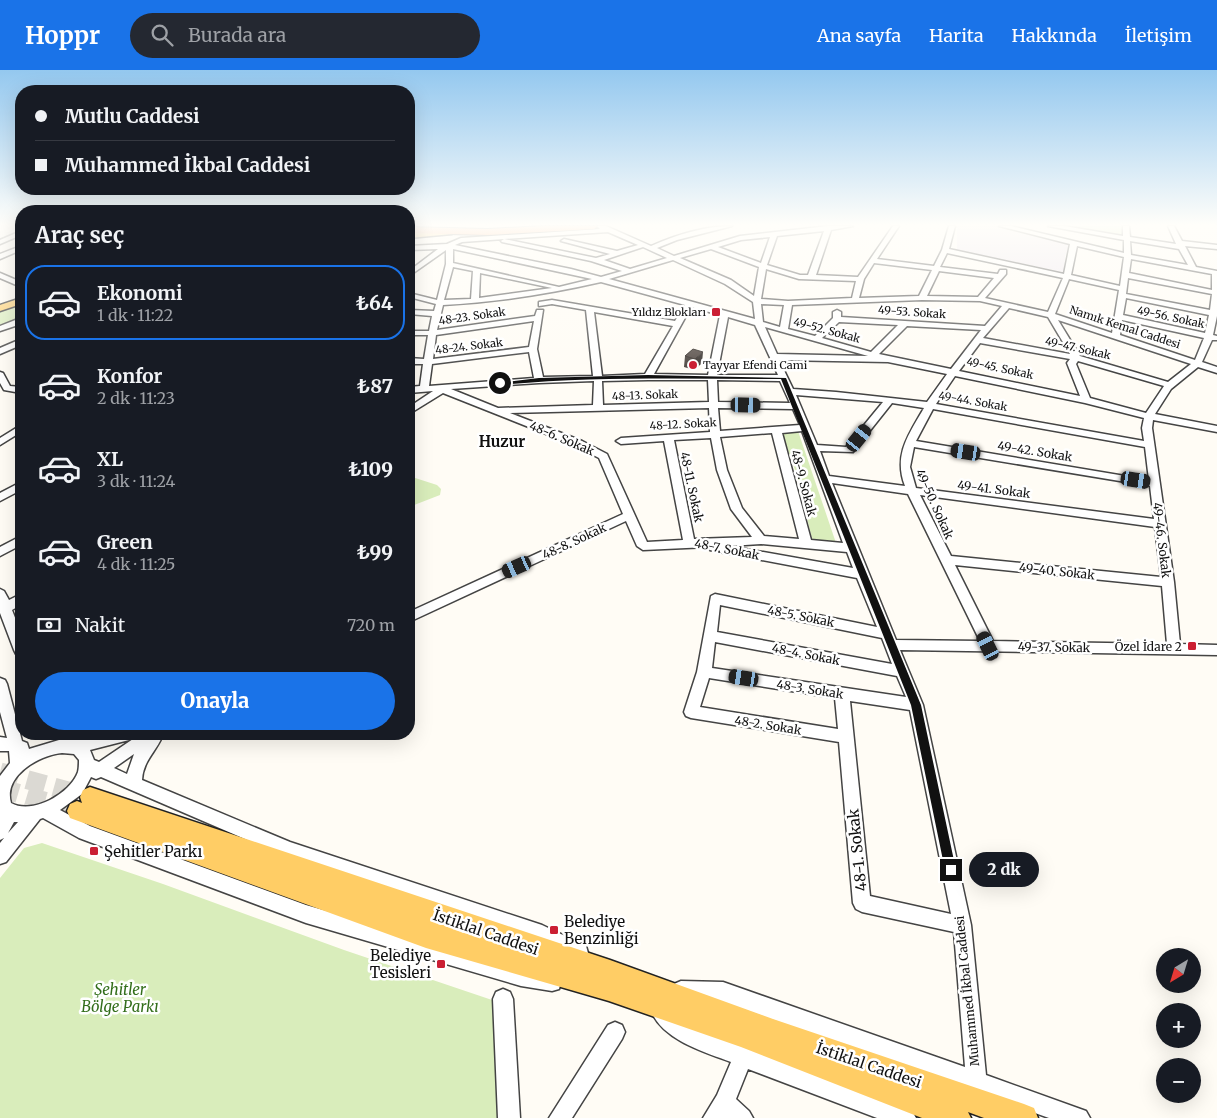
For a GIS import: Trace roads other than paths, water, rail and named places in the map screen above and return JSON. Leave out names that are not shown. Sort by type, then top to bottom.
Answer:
[{"type":"main road","points":[[0,302],[15,298]]},
{"type":"main road","points":[[0,308],[15,303]]},
{"type":"main road","name":"İstiklal Caddesi","points":[[82,797],[426,936],[607,980],[659,998],[773,1032],[1024,1118]]},
{"type":"main road","name":"İstiklal Caddesi","points":[[659,998],[741,1034],[957,1118]]},
{"type":"street","points":[[0,275],[15,282]]},
{"type":"street","points":[[424,390],[432,332],[447,275]]},
{"type":"street","points":[[475,301],[477,275]]},
{"type":"street","points":[[500,275],[561,288]]},
{"type":"street","name":"49-52. Sokak","points":[[587,275],[724,315],[888,359]]},
{"type":"street","points":[[415,297],[440,303],[475,301],[550,291],[617,275]]},
{"type":"street","points":[[711,275],[728,282],[757,301]]},
{"type":"street","name":"Muhammed İkbal Caddesi","points":[[761,275],[757,301],[759,324],[806,428],[851,548],[916,705],[962,925],[976,1082]]},
{"type":"street","points":[[792,275],[811,278],[860,279]]},
{"type":"street","points":[[855,300],[860,279],[863,275]]},
{"type":"street","points":[[924,294],[933,275]]},
{"type":"street","points":[[990,275],[1000,276]]},
{"type":"street","points":[[1062,275],[1215,314]]},
{"type":"street","points":[[1116,336],[1126,275],[1216,293]]},
{"type":"street","points":[[1148,416],[1170,385],[1197,363],[1213,337],[1216,275]]},
{"type":"street","points":[[980,299],[1000,276]]},
{"type":"street","points":[[1067,276],[1051,315],[1077,358],[1071,363],[1086,400]]},
{"type":"street","points":[[550,291],[552,302]]},
{"type":"street","points":[[539,293],[542,304],[532,349],[539,380]]},
{"type":"street","name":"Namık Kemal Caddesi","points":[[757,301],[788,303],[838,302],[924,294],[980,299],[1051,315],[1217,370]]},
{"type":"street","points":[[542,304],[552,302],[678,324]]},
{"type":"street","points":[[817,339],[837,319],[838,302]]},
{"type":"street","points":[[784,330],[788,303]]},
{"type":"street","points":[[648,377],[689,304]]},
{"type":"street","name":"49-50. Sokak","points":[[988,646],[914,492],[904,465],[910,443],[929,406],[952,371],[1007,305]]},
{"type":"street","points":[[590,309],[598,378],[598,408]]},
{"type":"street","points":[[415,312],[438,314]]},
{"type":"street","points":[[724,315],[712,377],[715,435],[722,470],[737,509],[761,540]]},
{"type":"street","name":"49-56. Sokak","points":[[1120,317],[1213,337]]},
{"type":"street","name":"48-23. Sokak","points":[[415,333],[538,318]]},
{"type":"street","name":"49-53. Sokak","points":[[837,319],[986,328]]},
{"type":"street","points":[[0,329],[15,323]]},
{"type":"street","points":[[874,355],[905,323]]},
{"type":"street","name":"49-47. Sokak","points":[[979,340],[1077,358],[1170,385]]},
{"type":"street","points":[[0,351],[15,345]]},
{"type":"street","name":"48-24. Sokak","points":[[415,361],[428,362],[532,349]]},
{"type":"street","name":"49-45. Sokak","points":[[775,357],[888,359],[952,371],[1217,430]]},
{"type":"street","points":[[0,375],[4,390],[15,384]]},
{"type":"street","points":[[415,390],[539,380],[598,378],[784,378]]},
{"type":"street","points":[[415,407],[442,389]]},
{"type":"street","name":"48-6. Sokak","points":[[442,389],[603,456],[643,546],[689,542]]},
{"type":"street","name":"49-44. Sokak","points":[[791,392],[890,400],[1150,445]]},
{"type":"street","points":[[814,448],[849,450],[890,400]]},
{"type":"street","name":"48-13. Sokak","points":[[494,410],[713,405],[796,406]]},
{"type":"street","name":"49-46. Sokak","points":[[1148,416],[1174,648]]},
{"type":"street","name":"48-12. Sokak","points":[[621,441],[806,428]]},
{"type":"street","name":"48-9. Sokak","points":[[776,430],[806,544]]},
{"type":"street","points":[[0,442],[15,432]]},
{"type":"street","name":"48-11. Sokak","points":[[668,437],[689,542]]},
{"type":"street","name":"49-42. Sokak","points":[[910,443],[1155,484]]},
{"type":"street","name":"49-41. Sokak","points":[[824,479],[1160,524]]},
{"type":"street","points":[[0,498],[15,489]]},
{"type":"street","name":"48-8. Sokak","points":[[415,614],[630,515]]},
{"type":"street","name":"48-7. Sokak","points":[[689,542],[761,540],[851,548]]},
{"type":"street","name":"48-7. Sokak","points":[[689,542],[862,574]]},
{"type":"street","points":[[0,552],[15,543]]},
{"type":"street","name":"49-40. Sokak","points":[[947,560],[1168,582]]},
{"type":"street","points":[[0,594],[15,636]]},
{"type":"street","name":"48-5. Sokak","points":[[710,636],[715,599],[889,640]]},
{"type":"street","points":[[4,609],[15,603]]},
{"type":"street","points":[[704,672],[710,636]]},
{"type":"street","name":"48-4. Sokak","points":[[710,636],[902,672]]},
{"type":"street","name":"49-37. Sokak","points":[[889,640],[988,646],[1217,650]]},
{"type":"street","name":"48-3. Sokak","points":[[704,672],[916,705]]},
{"type":"street","name":"48-2. Sokak","points":[[704,672],[691,712],[846,737]]},
{"type":"street","points":[[0,686],[16,745],[18,766]]},
{"type":"street","name":"48-1. Sokak","points":[[842,694],[862,903],[962,925]]},
{"type":"street","points":[[0,832],[5,782],[18,766],[34,755],[67,740],[95,743],[106,740]]},
{"type":"street","points":[[40,812],[85,832],[306,914],[521,978],[585,988],[607,980],[577,951],[542,934],[288,850],[94,767],[83,752],[67,740]]},
{"type":"street","points":[[4,805],[21,815],[40,812],[63,800],[82,797],[94,767],[141,740]]},
{"type":"street","points":[[134,783],[134,772],[138,760],[153,740]]},
{"type":"street","points":[[0,744],[16,745],[34,755]]},
{"type":"street","points":[[0,856],[40,812]]},
{"type":"street","points":[[906,1118],[744,1055],[705,1042],[676,1026],[659,998],[723,992],[1079,1118]]},
{"type":"street","points":[[503,999],[509,1118]]},
{"type":"street","points":[[560,1118],[615,1032]]},
{"type":"street","points":[[742,1118],[719,1110],[744,1055]]},
{"type":"tunnel","points":[[0,772],[86,796]]},
{"type":"tunnel","points":[[0,788],[77,811]]},
{"type":"place","name":"Yıldız Blokları","points":[[716,312]]},
{"type":"place","name":"Tayyar Efendi Cami","points":[[693,365]]},
{"type":"place","name":"Özel İdare 2","points":[[1192,646]]},
{"type":"place","name":"Şehitler Parkı","points":[[94,851]]},
{"type":"place","name":"Belediye Benzinliği","points":[[554,930]]},
{"type":"place","name":"Belediye Tesisleri","points":[[441,964]]},
{"type":"district","name":"Huzur","points":[[502,441]]},
{"type":"park label","name":"Şehitler Bölge Parkı","points":[[120,998]]}]
